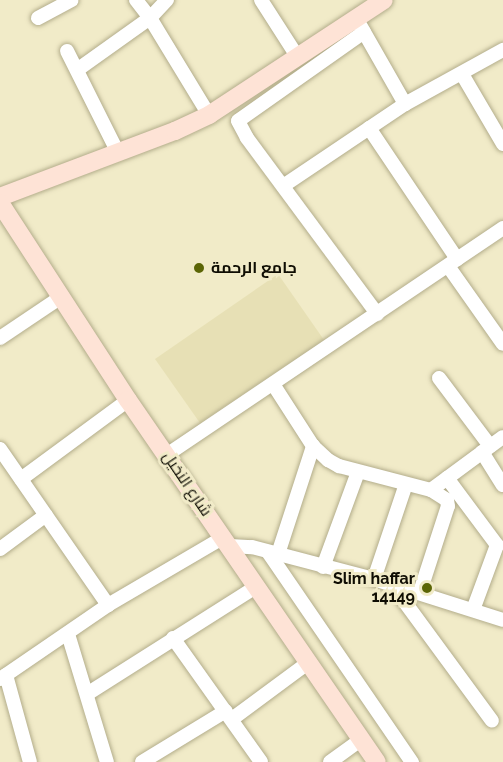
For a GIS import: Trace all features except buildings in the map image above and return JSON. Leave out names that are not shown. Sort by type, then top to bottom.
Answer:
[{"type":"main road","points":[[0,197],[118,153],[209,115],[297,57],[359,25],[384,0]]},
{"type":"main road","name":"شارع النخيل","points":[[0,204],[128,400],[168,454],[377,762]]},
{"type":"street","points":[[38,18],[72,0]]},
{"type":"street","points":[[136,0],[150,18],[209,115]]},
{"type":"street","points":[[78,70],[150,18],[167,0]]},
{"type":"street","points":[[261,0],[297,57]]},
{"type":"street","points":[[238,121],[359,25],[405,104]]},
{"type":"street","points":[[283,186],[405,104],[503,50]]},
{"type":"street","points":[[67,51],[118,153]]},
{"type":"street","points":[[462,74],[503,142]]},
{"type":"street","points":[[227,104],[247,138],[376,315]]},
{"type":"street","points":[[369,128],[503,344]]},
{"type":"street","points":[[168,454],[503,228]]},
{"type":"street","points":[[0,338],[61,297]]},
{"type":"street","points":[[439,378],[486,449],[503,485]]},
{"type":"street","points":[[273,384],[313,446],[333,463],[358,472],[431,490],[447,500],[448,506],[420,592]]},
{"type":"street","points":[[21,479],[128,400]]},
{"type":"street","points":[[431,490],[503,437]]},
{"type":"street","points":[[273,553],[313,446]]},
{"type":"street","points":[[2,458],[21,479],[108,605]]},
{"type":"street","points":[[323,567],[358,472]]},
{"type":"street","points":[[447,478],[500,544],[473,610]]},
{"type":"street","points":[[374,579],[406,484]]},
{"type":"street","points":[[0,549],[46,515]]},
{"type":"street","points":[[30,762],[3,677],[108,605],[227,541],[420,592],[503,620]]},
{"type":"street","points":[[273,553],[412,762]]},
{"type":"street","points":[[87,694],[257,586]]},
{"type":"street","points":[[393,586],[492,721]]},
{"type":"street","points":[[68,634],[107,762]]},
{"type":"street","points":[[174,638],[261,762]]},
{"type":"street","points":[[142,762],[229,715],[309,662]]},
{"type":"street","points":[[330,762],[362,739]]},
{"type":"shaded area","points":[[278,274],[324,340],[200,423],[155,359]]},
{"type":"place","name":"جامع الرحمة","points":[[199,268]]},
{"type":"place","name":"Slim haffar 14149","points":[[427,588]]}]
